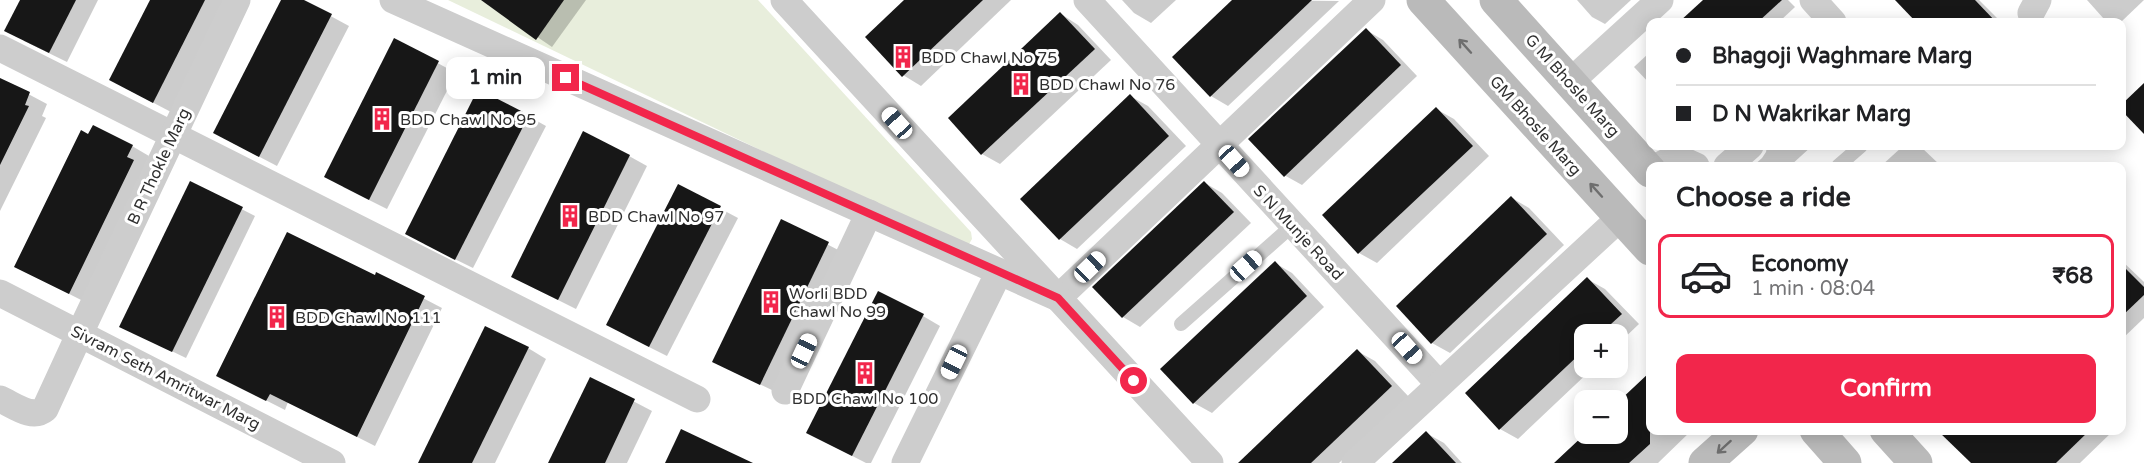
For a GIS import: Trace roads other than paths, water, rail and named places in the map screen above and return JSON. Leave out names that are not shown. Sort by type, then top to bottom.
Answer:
[{"type":"main road","name":"GM Bhosle Marg","points":[[1423,0],[1646,245]]},
{"type":"main road","name":"G M Bhosle Marg","points":[[1498,1],[1646,167]]},
{"type":"main road","points":[[1705,463],[1736,435]]},
{"type":"main road","points":[[1820,435],[1845,463]]},
{"type":"main road","points":[[1891,435],[1916,463]]},
{"type":"street","name":"B R Thokle Marg","points":[[0,399],[32,414],[39,414],[45,410],[237,0]]},
{"type":"street","points":[[393,0],[1058,298]]},
{"type":"street","points":[[784,0],[1210,463]]},
{"type":"street","name":"S N Munje Road","points":[[1087,0],[1439,384]]},
{"type":"street","points":[[1058,298],[1372,0]]},
{"type":"street","points":[[1570,82],[1660,0]]},
{"type":"street","points":[[1813,0],[1829,18]]},
{"type":"street","points":[[0,48],[697,399]]},
{"type":"street","points":[[1732,162],[1745,150]]},
{"type":"street","points":[[1666,162],[1676,157],[1687,162]]},
{"type":"street","points":[[785,391],[869,213]]},
{"type":"street","points":[[1354,463],[1621,217]]},
{"type":"street","points":[[905,463],[999,272]]},
{"type":"street","name":"Sivram Seth Amritwar Marg","points":[[0,293],[332,463]]},
{"type":"lane","points":[[1843,162],[1856,150]]},
{"type":"lane","points":[[1181,324],[1293,225]]},
{"type":"place","name":"BDD Chawl No 75","points":[[903,57]]},
{"type":"place","name":"BDD Chawl No 76","points":[[1021,84]]},
{"type":"place","name":"BDD Chawl No 95","points":[[382,119]]},
{"type":"place","name":"BDD Chawl No 97","points":[[570,216]]},
{"type":"place","name":"Worli BDD Chawl No 99","points":[[771,302]]},
{"type":"place","name":"BDD Chawl No 111","points":[[277,317]]},
{"type":"place","name":"BDD Chawl No 100","points":[[865,373]]}]
